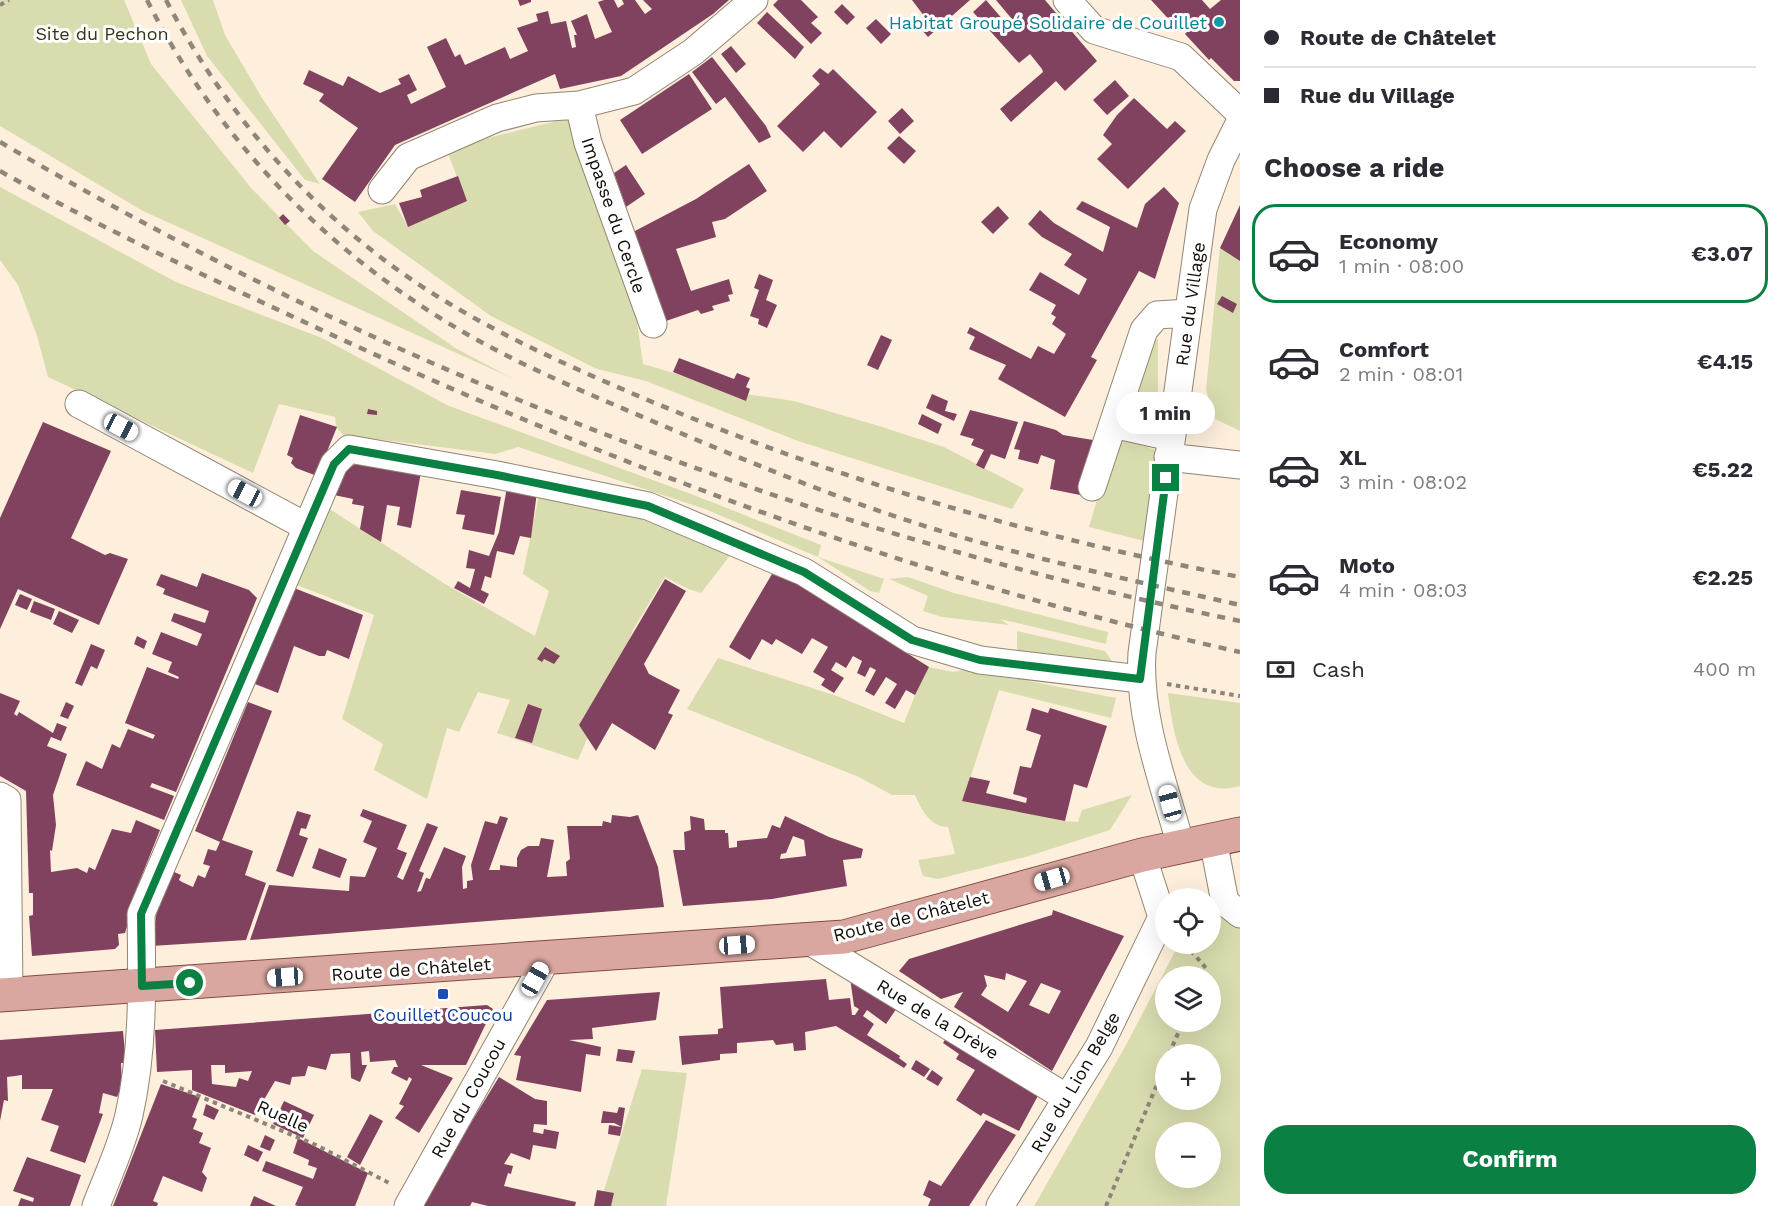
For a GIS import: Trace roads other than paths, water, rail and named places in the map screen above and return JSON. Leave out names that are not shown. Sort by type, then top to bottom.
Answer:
[{"type":"main road","name":"Route de Châtelet","points":[[5,995],[546,960],[844,937],[1142,855],[1226,837]]},
{"type":"street","points":[[382,190],[408,157],[497,118],[536,108],[579,105],[634,91],[693,52],[724,28],[754,0]]},
{"type":"street","points":[[1067,0],[1094,30],[1181,57],[1240,113]]},
{"type":"street","name":"Impasse du Cercle","points":[[579,105],[588,143],[652,324]]},
{"type":"street","name":"Rue du Village","points":[[1181,846],[1151,737],[1140,679],[1203,209],[1221,160],[1240,122]]},
{"type":"street","points":[[1092,487],[1144,330],[1157,315],[1188,313]]},
{"type":"street","points":[[79,404],[307,527]]},
{"type":"street","points":[[1113,424],[1170,447],[1240,465]]},
{"type":"street","points":[[96,1206],[129,1118],[137,1071],[142,986],[141,914],[334,464],[349,449],[497,475],[648,506],[804,572],[912,640],[980,660],[1140,679]]},
{"type":"street","points":[[0,796],[7,800],[5,995]]},
{"type":"street","points":[[1225,907],[1226,837]]},
{"type":"street","name":"Rue du Lion Belge","points":[[1142,855],[1155,892]]},
{"type":"street","name":"Rue du Lion Belge","points":[[1000,1206],[1099,1047],[1155,935]]},
{"type":"street","name":"Rue de la Drève","points":[[808,939],[1067,1098]]},
{"type":"street","name":"Rue du Coucou","points":[[411,1201],[546,960]]},
{"type":"railway","points":[[147,0],[175,52],[208,100],[243,146],[282,190],[323,230],[368,267],[415,302],[490,347],[566,384],[708,445],[821,490],[898,517],[936,530],[1041,558],[1240,605]]},
{"type":"railway","points":[[166,0],[205,67],[227,99],[250,130],[302,188],[330,215],[390,264],[488,326],[629,392],[777,451],[853,477],[1006,523],[1084,543],[1240,577]]},
{"type":"railway","points":[[0,142],[145,224],[294,299],[446,369],[600,432],[758,490],[917,540],[1078,584],[1240,621]]},
{"type":"railway","points":[[0,171],[111,230],[300,320],[413,372],[644,468],[761,512],[998,590],[1119,623],[1240,652]]},
{"type":"place","name":"Habitat Groupé Solidaire de Couillet","points":[[1219,22]]},
{"type":"place","name":"Couillet Coucou","points":[[443,994]]},
{"type":"park label","name":"Site du Pechon","points":[[102,33]]}]
